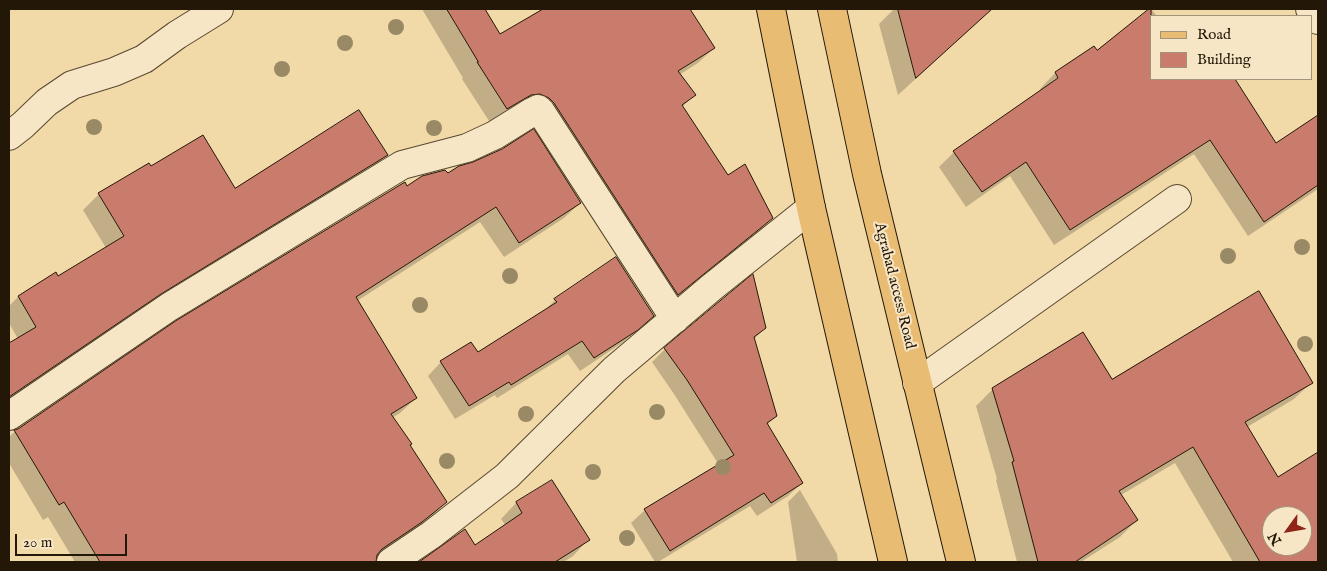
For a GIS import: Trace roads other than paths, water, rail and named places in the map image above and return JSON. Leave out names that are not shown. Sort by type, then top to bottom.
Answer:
[{"type":"main road","points":[[771,9],[811,208],[893,562]]},
{"type":"main road","name":"Agrabad access Road","points":[[832,9],[867,174],[961,562]]},
{"type":"street","points":[[9,136],[47,102],[72,84],[114,72],[144,59],[177,35],[219,9]]},
{"type":"street","points":[[1310,9],[1318,20]]},
{"type":"street","points":[[9,416],[169,307],[402,165],[467,148],[495,135],[538,110],[674,319]]},
{"type":"street","points":[[917,383],[1177,199]]},
{"type":"street","points":[[391,562],[431,535],[507,476],[614,370],[712,287],[811,208]]}]
